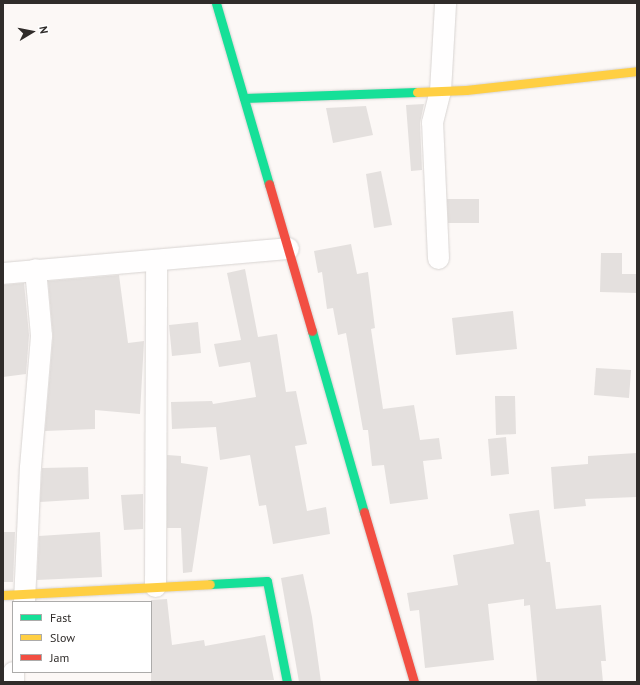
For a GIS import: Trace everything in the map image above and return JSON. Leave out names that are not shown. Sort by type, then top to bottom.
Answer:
[{"type":"street","points":[[216,3],[414,682]]},
{"type":"street","points":[[438,258],[432,122],[440,90],[445,3]]},
{"type":"street","points":[[244,98],[440,90],[637,71]]},
{"type":"street","points":[[3,274],[35,269],[288,248]]},
{"type":"street","points":[[155,586],[156,260]]},
{"type":"street","points":[[25,598],[30,466],[41,335],[35,269]]},
{"type":"street","points":[[3,595],[25,598],[155,586],[267,581],[286,682]]},
{"type":"building","points":[[424,104],[420,123],[422,170],[411,171],[406,105]]},
{"type":"building","points":[[366,106],[373,135],[333,143],[326,108]]},
{"type":"building","points":[[381,171],[392,225],[374,228],[366,174]]},
{"type":"building","points":[[447,199],[479,199],[479,223],[448,223]]},
{"type":"building","points":[[351,244],[357,274],[368,272],[375,328],[371,329],[383,409],[414,405],[420,440],[439,438],[442,459],[423,461],[428,499],[390,504],[384,465],[372,466],[368,430],[363,430],[346,333],[338,335],[333,308],[327,309],[322,272],[318,273],[314,251]]},
{"type":"building","points":[[601,253],[622,253],[622,274],[637,274],[637,293],[600,292]]},
{"type":"building","points":[[245,269],[258,337],[277,334],[286,392],[296,391],[307,444],[295,446],[307,511],[326,507],[330,534],[273,544],[266,505],[259,506],[250,455],[220,460],[216,427],[172,429],[171,402],[212,401],[213,404],[256,397],[250,362],[219,367],[214,344],[241,340],[227,273]]},
{"type":"building","points":[[119,275],[128,343],[144,341],[140,414],[95,410],[95,429],[45,431],[53,336],[48,281]]},
{"type":"building","points":[[24,283],[29,335],[26,374],[3,377],[3,285]]},
{"type":"building","points":[[513,311],[517,349],[456,355],[452,318]]},
{"type":"building","points":[[198,322],[201,353],[172,356],[169,325]]},
{"type":"building","points":[[596,368],[631,370],[629,398],[594,395]]},
{"type":"building","points":[[495,396],[515,396],[516,434],[496,435]]},
{"type":"building","points":[[506,437],[509,474],[491,476],[488,439]]},
{"type":"building","points":[[637,453],[637,497],[585,499],[586,506],[554,509],[551,467],[588,464],[588,456]]},
{"type":"building","points":[[167,455],[181,456],[181,463],[208,467],[192,572],[183,573],[181,528],[167,528]]},
{"type":"building","points":[[88,467],[89,499],[40,502],[42,468]]},
{"type":"building","points":[[143,494],[143,529],[124,530],[121,495]]},
{"type":"building","points":[[539,510],[546,562],[550,562],[556,609],[601,605],[606,661],[601,661],[603,682],[537,682],[530,605],[524,606],[524,599],[488,604],[494,660],[425,668],[419,610],[410,611],[407,593],[458,585],[453,555],[514,544],[509,514]]},
{"type":"building","points":[[3,532],[15,532],[13,582],[3,582]]},
{"type":"building","points":[[100,532],[102,577],[37,580],[39,536]]},
{"type":"building","points":[[303,574],[312,617],[321,682],[299,682],[281,578]]},
{"type":"building","points":[[167,599],[172,645],[204,640],[205,646],[265,635],[274,680],[151,682],[151,600]]},
{"type":"traffic: fast","points":[[216,3],[269,184]]},
{"type":"traffic: fast","points":[[244,98],[417,92]]},
{"type":"traffic: fast","points":[[312,331],[364,512]]},
{"type":"traffic: fast","points":[[210,584],[267,581],[287,682]]},
{"type":"traffic: slow","points":[[417,92],[466,90],[637,71]]},
{"type":"traffic: slow","points":[[3,595],[210,584]]},
{"type":"traffic: jam","points":[[269,184],[312,331]]},
{"type":"traffic: jam","points":[[364,512],[414,682]]}]
